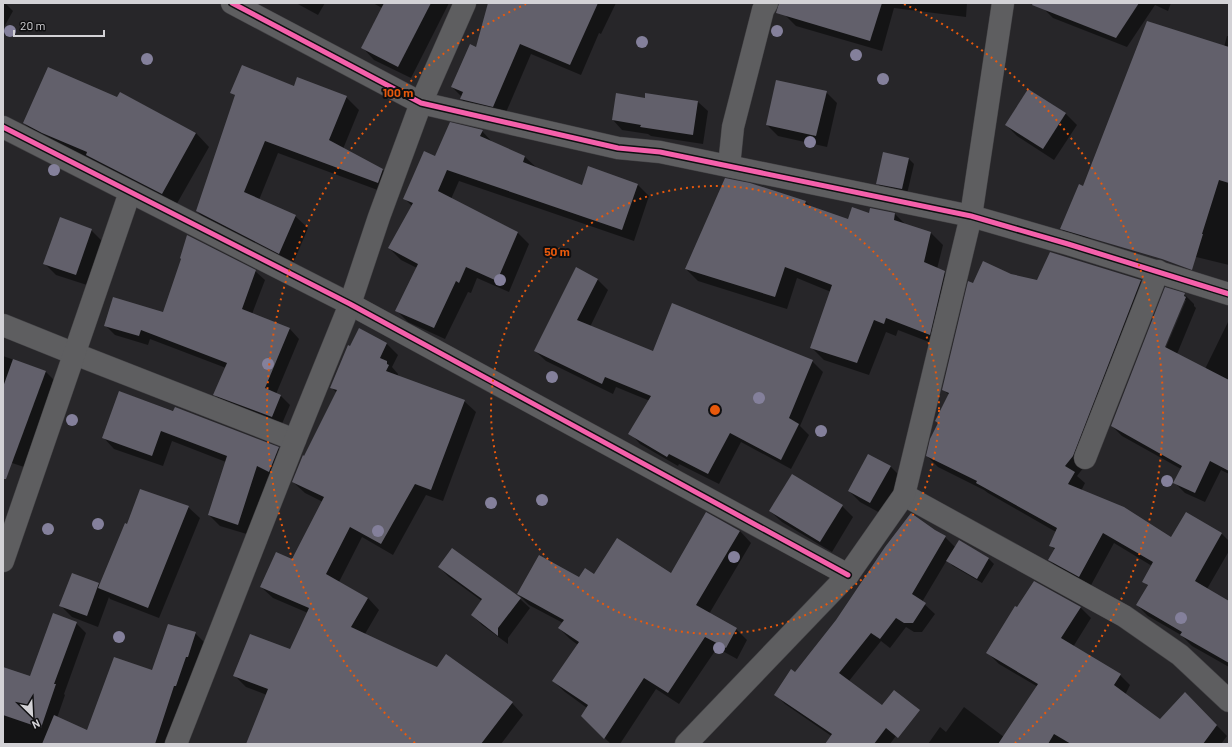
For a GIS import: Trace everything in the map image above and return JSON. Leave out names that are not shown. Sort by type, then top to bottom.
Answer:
[{"type":"street","points":[[232,3],[421,103],[618,148],[660,152],[971,216],[1158,271],[1229,294]]},
{"type":"street","points":[[176,744],[350,304],[421,103],[465,3]]},
{"type":"street","points":[[729,166],[733,127],[762,10],[767,3]]},
{"type":"street","points":[[686,744],[848,575],[904,495],[971,216],[1003,3]]},
{"type":"street","points":[[3,127],[350,304],[848,575]]},
{"type":"street","points":[[3,561],[130,192]]},
{"type":"street","points":[[1084,458],[1158,271]]},
{"type":"street","points":[[3,324],[75,354],[295,440]]},
{"type":"street","points":[[904,495],[1124,616],[1180,655],[1229,702]]},
{"type":"building","points":[[384,3],[431,3],[398,67],[361,48]]},
{"type":"building","points":[[488,3],[598,3],[570,65],[520,44],[493,107],[460,99],[463,92],[451,87],[470,44],[476,47]]},
{"type":"building","points":[[779,3],[882,3],[870,41],[776,13]]},
{"type":"building","points":[[1033,3],[1139,3],[1116,38],[1032,5]]},
{"type":"building","points":[[1147,21],[1229,47],[1229,183],[1219,180],[1192,270],[1162,259],[1060,229],[1079,184],[1083,186]]},
{"type":"building","points":[[242,65],[294,86],[297,77],[347,96],[329,140],[383,169],[378,183],[265,141],[244,192],[296,215],[279,254],[196,211],[235,95],[230,93]]},
{"type":"building","points":[[48,67],[117,97],[120,92],[196,133],[162,194],[86,155],[87,152],[42,133],[23,123]]},
{"type":"building","points":[[776,80],[827,91],[816,136],[766,125]]},
{"type":"building","points":[[1028,89],[1066,113],[1043,149],[1005,125]]},
{"type":"building","points":[[616,93],[645,98],[645,93],[698,101],[693,135],[640,127],[641,125],[612,120]]},
{"type":"building","points":[[450,122],[483,130],[480,136],[525,156],[523,162],[582,185],[588,166],[638,184],[622,230],[447,170],[438,191],[518,232],[497,281],[466,267],[459,283],[456,281],[434,328],[395,311],[418,264],[388,248],[413,203],[403,199],[424,151],[435,156]]},
{"type":"building","points":[[883,152],[909,158],[902,189],[876,184]]},
{"type":"building","points":[[725,178],[750,183],[806,201],[805,204],[848,219],[852,207],[869,213],[870,208],[895,213],[894,220],[931,232],[924,262],[945,271],[930,335],[886,318],[884,324],[874,320],[857,363],[810,348],[832,285],[785,267],[775,297],[685,269]]},
{"type":"building","points":[[60,217],[92,229],[76,275],[43,264]]},
{"type":"building","points":[[187,235],[256,270],[242,309],[290,328],[265,388],[281,395],[272,417],[213,395],[227,363],[141,330],[139,336],[104,326],[113,297],[163,312],[181,259],[180,258]]},
{"type":"building","points":[[1050,252],[1141,280],[1073,456],[1065,466],[1075,472],[1068,484],[1124,507],[1171,537],[1186,512],[1222,533],[1195,581],[1229,601],[1229,663],[1180,635],[1182,632],[1136,605],[1148,585],[1142,582],[1153,562],[1103,533],[1079,577],[1048,560],[1055,548],[1049,546],[1057,528],[976,483],[977,481],[926,456],[930,439],[938,423],[935,421],[949,393],[942,390],[968,281],[973,283],[983,261],[1011,274],[1037,280]]},
{"type":"building","points":[[576,267],[598,279],[577,320],[653,351],[672,303],[813,360],[789,418],[799,424],[781,460],[730,433],[708,474],[669,454],[667,457],[628,434],[651,396],[605,377],[602,384],[534,351]]},
{"type":"building","points":[[1165,287],[1185,293],[1184,296],[1186,297],[1165,347],[1229,380],[1229,471],[1210,461],[1195,493],[1173,483],[1182,466],[1111,426]]},
{"type":"building","points":[[359,328],[387,343],[380,358],[387,361],[387,364],[389,365],[386,371],[465,400],[431,490],[415,484],[381,544],[350,527],[326,574],[368,598],[351,627],[437,667],[446,654],[513,702],[481,744],[246,744],[268,689],[233,676],[250,634],[290,649],[309,608],[260,587],[276,552],[292,559],[324,497],[292,482],[303,455],[304,456],[337,390],[330,388],[348,345],[350,346]]},
{"type":"building","points":[[13,359],[46,371],[6,479],[3,479],[3,387]]},
{"type":"building","points":[[119,391],[173,411],[175,407],[279,447],[269,472],[257,466],[238,525],[208,515],[227,456],[161,431],[152,456],[102,438]]},
{"type":"building","points":[[868,454],[891,466],[870,503],[848,491]]},
{"type":"building","points":[[792,474],[843,505],[820,542],[769,511]]},
{"type":"building","points":[[140,489],[189,506],[148,608],[98,588],[125,523],[127,524]]},
{"type":"building","points":[[706,512],[740,531],[696,605],[737,628],[726,648],[705,637],[668,693],[644,678],[604,739],[581,716],[588,705],[552,681],[579,642],[558,628],[564,620],[517,594],[539,555],[579,577],[585,568],[594,574],[617,538],[671,573]]},
{"type":"building","points":[[911,513],[946,536],[912,594],[926,603],[913,623],[904,623],[896,618],[880,639],[871,633],[839,673],[882,705],[894,690],[920,710],[898,738],[886,728],[874,744],[825,744],[832,734],[774,695],[791,669],[795,672],[836,620],[885,547]]},
{"type":"building","points":[[959,540],[989,558],[977,579],[946,561]]},
{"type":"building","points":[[452,548],[521,598],[498,628],[498,636],[471,615],[482,599],[438,567]]},
{"type":"building","points":[[72,573],[99,583],[87,616],[59,606]]},
{"type":"building","points":[[1034,581],[1081,607],[1061,638],[1121,674],[1114,685],[1160,719],[1185,692],[1217,725],[1203,744],[1071,744],[1054,734],[1048,744],[998,744],[1038,684],[986,653],[1015,606],[1017,607]]},
{"type":"building","points":[[53,613],[77,622],[54,684],[56,684],[41,728],[3,715],[3,667],[30,676]]},
{"type":"building","points":[[168,624],[196,632],[188,657],[186,657],[176,686],[174,686],[155,744],[42,744],[54,715],[87,730],[114,657],[152,670]]},
{"type":"cycle path","points":[[232,3],[421,103],[618,148],[660,152],[971,216],[1068,244],[1229,294]]},
{"type":"cycle path","points":[[3,127],[350,304],[848,575]]}]
